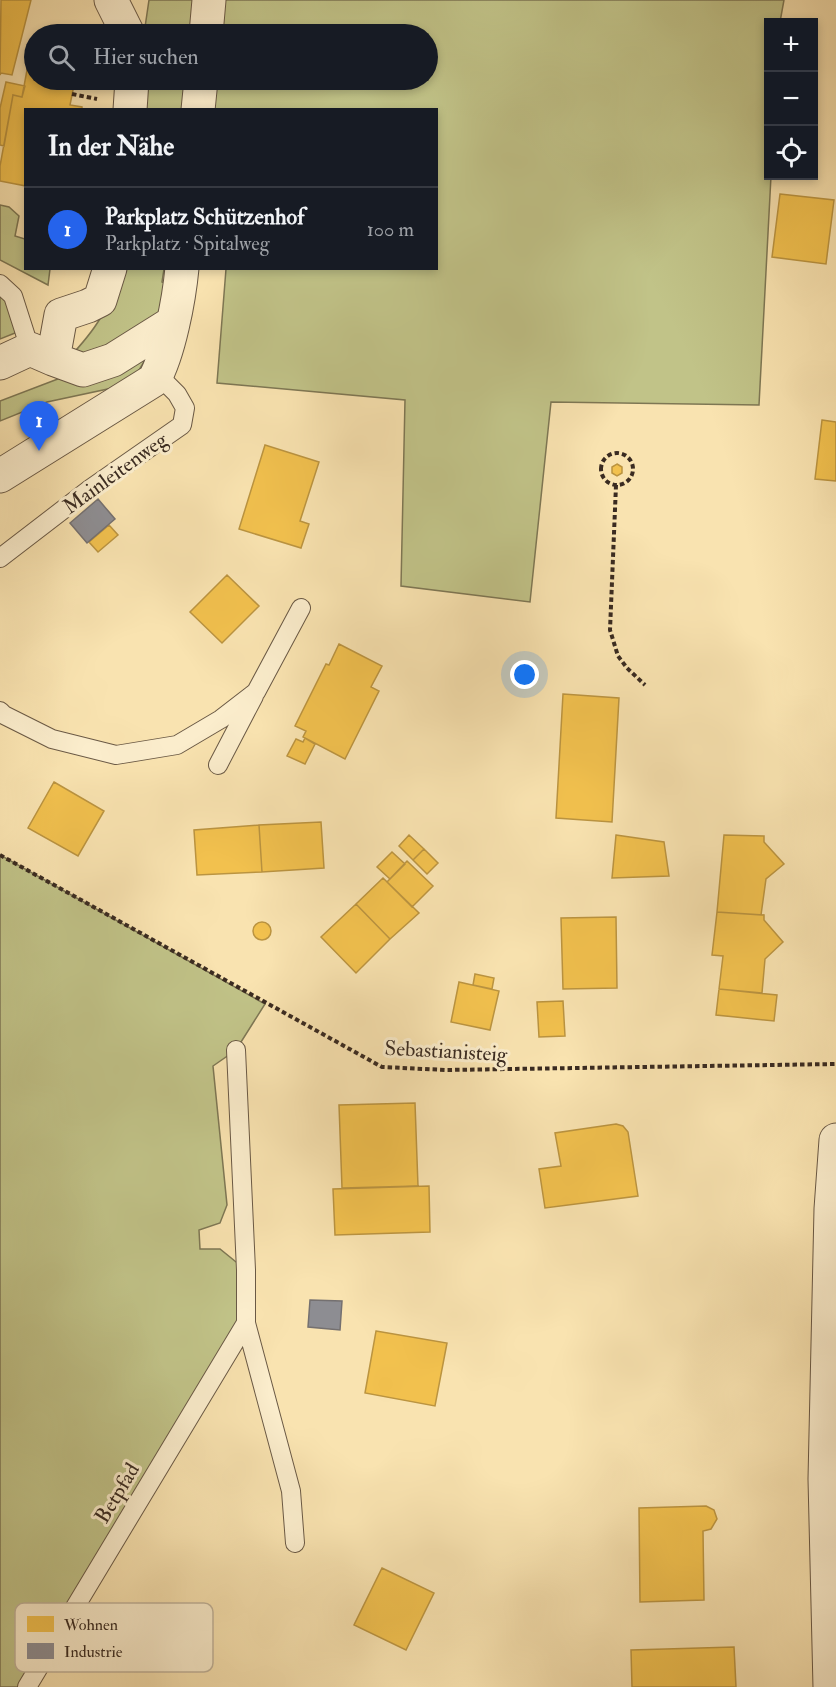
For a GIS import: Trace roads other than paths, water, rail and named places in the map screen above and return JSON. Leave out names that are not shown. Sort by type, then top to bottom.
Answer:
[{"type":"street","points":[[111,0],[123,24]]},
{"type":"street","points":[[207,24],[209,0]]},
{"type":"street","points":[[117,105],[126,90]]},
{"type":"street","points":[[198,108],[200,90]]},
{"type":"street","points":[[41,354],[61,315],[100,300],[109,270]]},
{"type":"street","points":[[0,476],[155,377],[162,364],[182,270]]},
{"type":"street","points":[[0,363],[41,354],[82,370],[113,360],[172,323]]},
{"type":"street","points":[[830,1687],[825,1479],[831,1209],[836,1140]]},
{"type":"lane","points":[[0,284],[13,296],[41,354]]},
{"type":"lane","name":"Mainleitenweg","points":[[0,558],[90,489],[182,425],[185,408],[177,394],[155,377]]},
{"type":"lane","points":[[218,765],[302,608]]},
{"type":"lane","points":[[0,711],[4,716],[52,740],[116,755],[177,745],[221,719],[256,692]]},
{"type":"lane","points":[[236,1050],[246,1270],[246,1323],[291,1491],[295,1543]]},
{"type":"lane","name":"Betpfad","points":[[78,1603],[246,1323]]},
{"type":"lane","name":"Betpfad","points":[[27,1687],[36,1672]]},
{"type":"place","name":"Parkplatz Schützenhof","points":[[39,451]]}]
